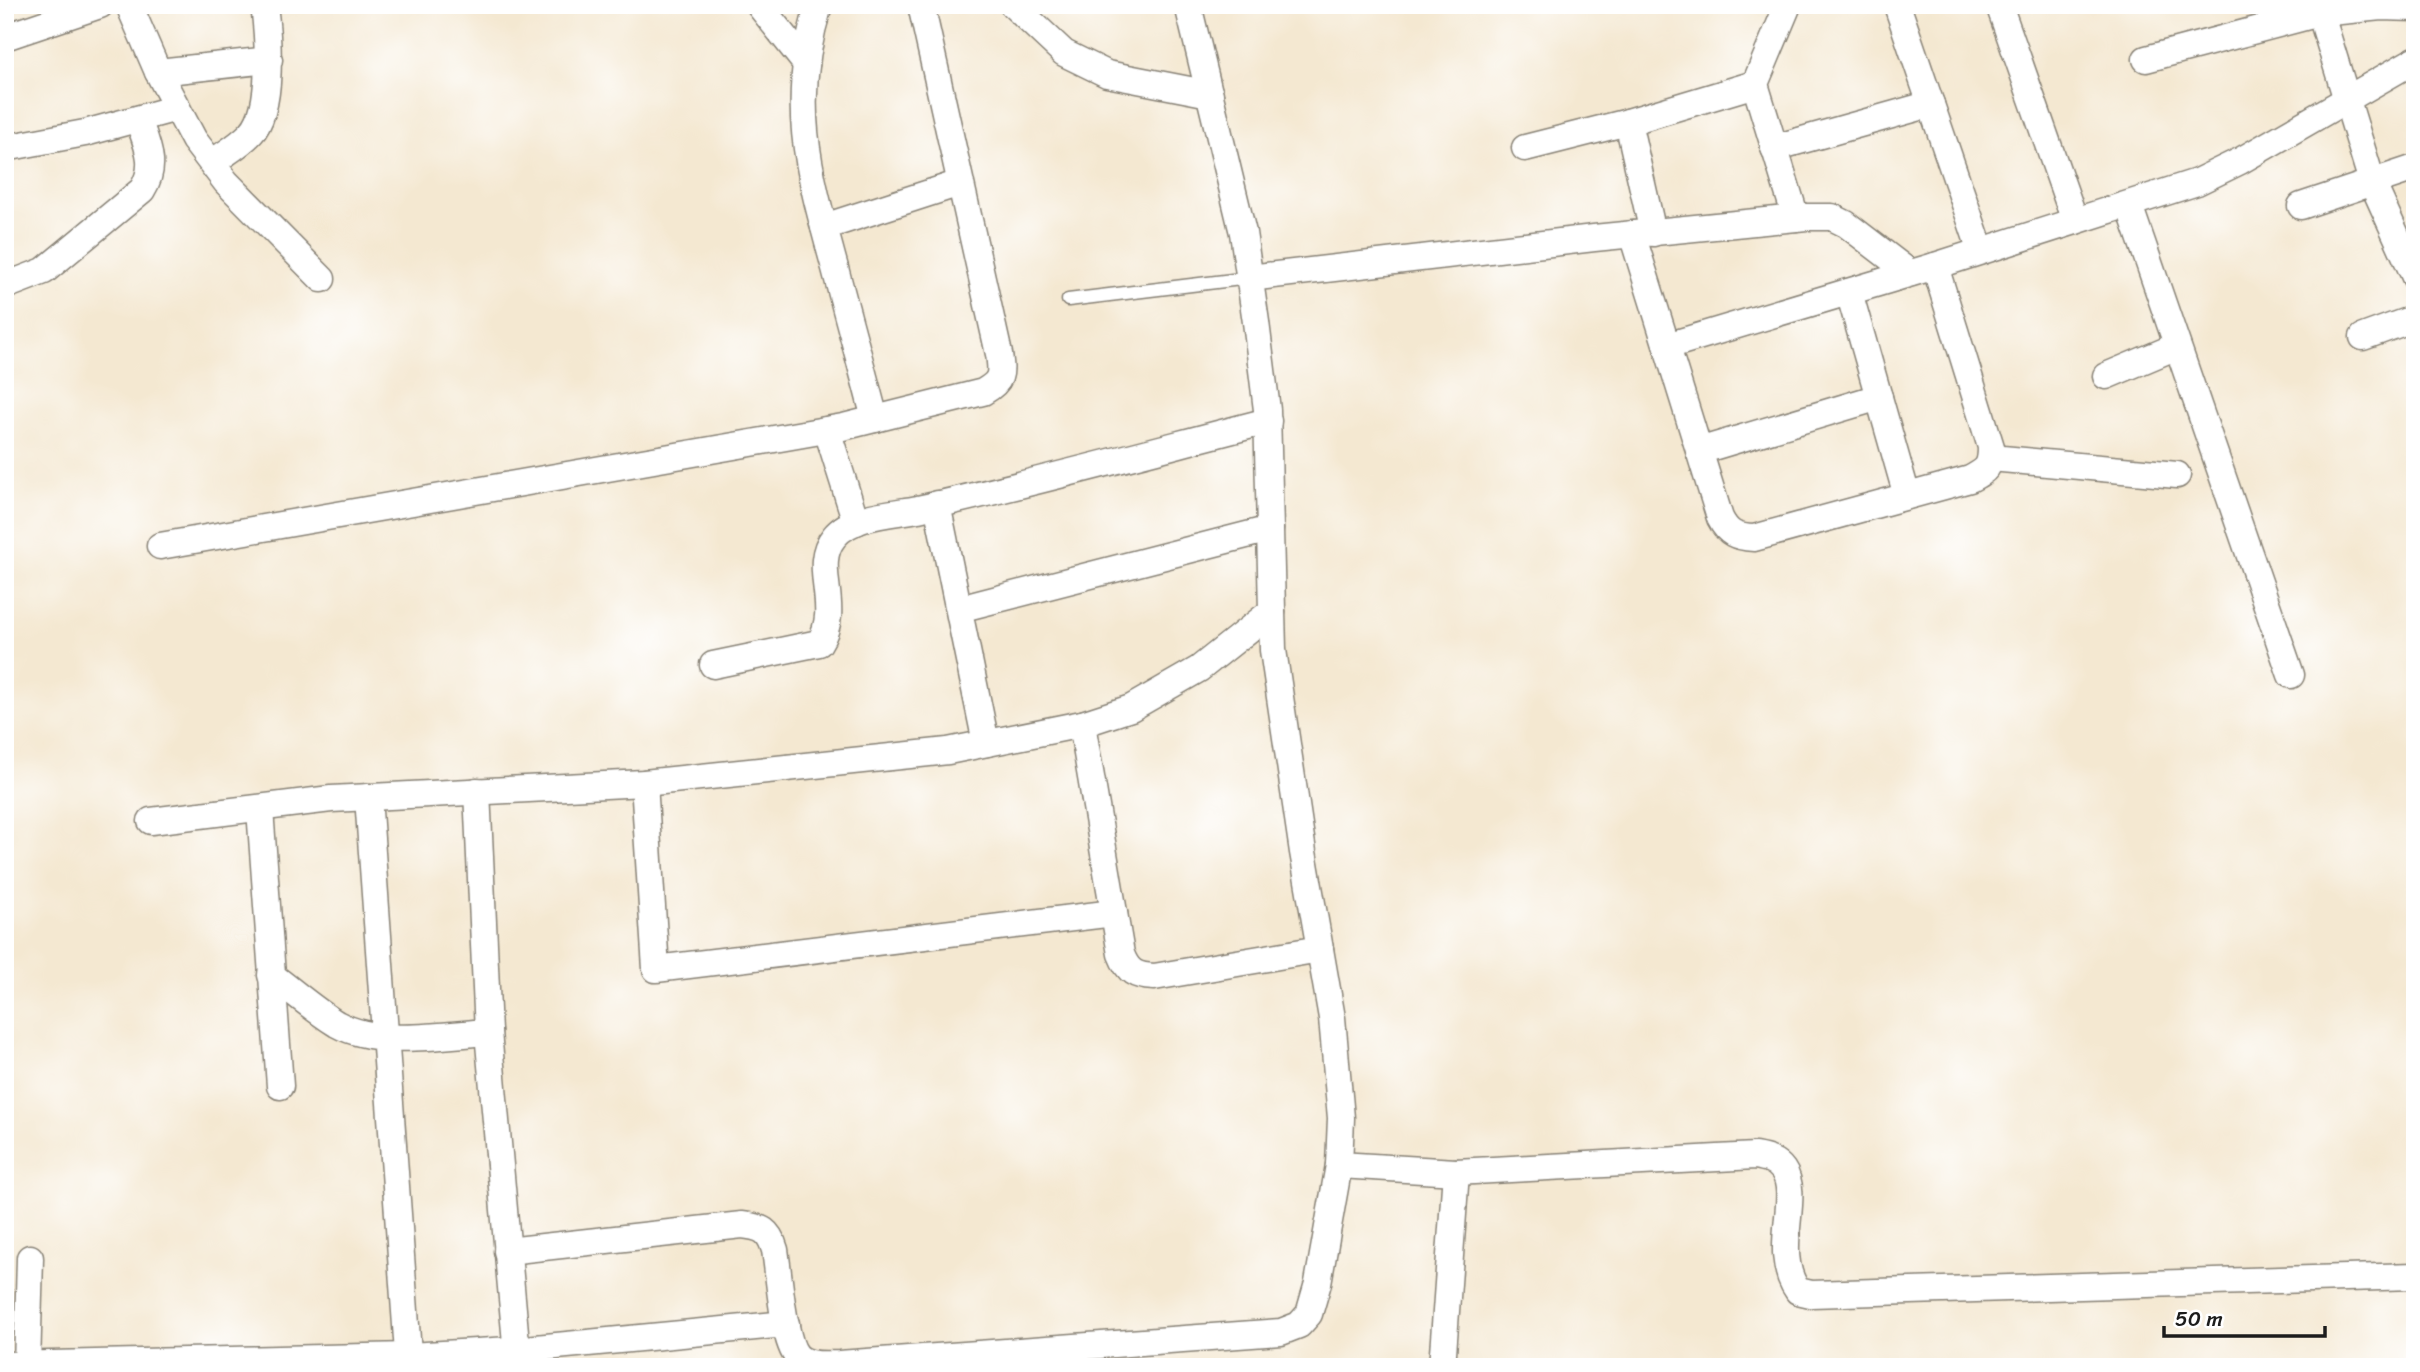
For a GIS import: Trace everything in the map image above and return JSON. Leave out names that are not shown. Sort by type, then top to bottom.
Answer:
[{"type":"street","points":[[5,37],[100,5]]},
{"type":"street","points":[[129,5],[158,72],[194,140],[226,182],[322,279]]},
{"type":"street","points":[[212,163],[253,132],[261,114],[268,60],[264,5]]},
{"type":"street","points":[[759,5],[806,64]]},
{"type":"street","points":[[819,5],[810,34],[803,85],[803,132],[812,183],[875,419]]},
{"type":"street","points":[[160,546],[827,429],[983,392],[995,386],[1002,373],[921,5]]},
{"type":"street","points":[[1013,5],[1064,53],[1107,74],[1210,94]]},
{"type":"street","points":[[507,1251],[742,1225],[758,1227],[771,1237],[775,1250],[788,1339],[797,1357],[809,1364],[839,1366],[1281,1332],[1299,1325],[1309,1314],[1318,1283],[1339,1165],[1341,1118],[1332,1018],[1273,650],[1268,421],[1249,278],[1242,233],[1188,5]]},
{"type":"street","points":[[1788,5],[1755,84],[1796,218]]},
{"type":"street","points":[[1897,5],[1981,251]]},
{"type":"street","points":[[1999,5],[2075,221]]},
{"type":"street","points":[[2146,59],[2319,9],[2415,8]]},
{"type":"street","points":[[2319,9],[2372,182],[2415,277]]},
{"type":"street","points":[[158,72],[268,60]]},
{"type":"street","points":[[1667,346],[1923,270],[2197,182],[2240,161],[2415,60]]},
{"type":"street","points":[[1525,148],[1628,122],[1755,84]]},
{"type":"street","points":[[1774,148],[1931,104]]},
{"type":"street","points":[[5,148],[85,133],[177,108]]},
{"type":"street","points":[[5,286],[44,271],[142,190],[149,178],[152,159],[138,119]]},
{"type":"street","points":[[1249,278],[1643,234],[1796,218],[1832,217],[1923,270],[1991,447],[1991,458],[1985,470],[1970,479],[1754,538],[1738,537],[1727,531],[1720,518],[1667,346],[1643,234],[1628,122]]},
{"type":"street","points":[[2301,206],[2415,168]]},
{"type":"street","points":[[824,227],[960,183]]},
{"type":"street","points":[[2129,205],[2291,676]]},
{"type":"street","points":[[1849,292],[1907,496]]},
{"type":"street","points":[[2363,337],[2415,318]]},
{"type":"street","points":[[2106,376],[2177,346]]},
{"type":"street","points":[[1699,451],[1879,397]]},
{"type":"street","points":[[713,665],[819,643],[826,633],[830,619],[825,562],[827,548],[835,535],[856,522],[990,493],[1268,421]]},
{"type":"street","points":[[827,429],[856,522]]},
{"type":"street","points":[[1991,458],[2177,475]]},
{"type":"street","points":[[937,505],[986,743]]},
{"type":"street","points":[[959,609],[1270,529]]},
{"type":"street","points":[[151,821],[331,799],[644,783],[948,751],[1082,724],[1131,708],[1199,669],[1272,611]]},
{"type":"street","points":[[1082,724],[1121,954],[1126,967],[1138,976],[1154,977],[1320,949]]},
{"type":"street","points":[[644,783],[656,969],[1114,913]]},
{"type":"street","points":[[477,792],[488,1032],[517,1358]]},
{"type":"street","points":[[368,797],[409,1361]]},
{"type":"street","points":[[260,809],[280,1086]]},
{"type":"street","points":[[271,975],[340,1025],[385,1037],[488,1032]]},
{"type":"street","points":[[1339,1165],[1456,1172],[1755,1156],[1772,1160],[1783,1169],[1789,1182],[1785,1260],[1790,1280],[1798,1291],[1811,1294],[2415,1276]]},
{"type":"street","points":[[1442,1367],[1456,1172]]},
{"type":"street","points":[[30,1258],[20,1366],[517,1358],[786,1324]]},
{"type":"lane","points":[[1068,300],[1249,278]]}]
